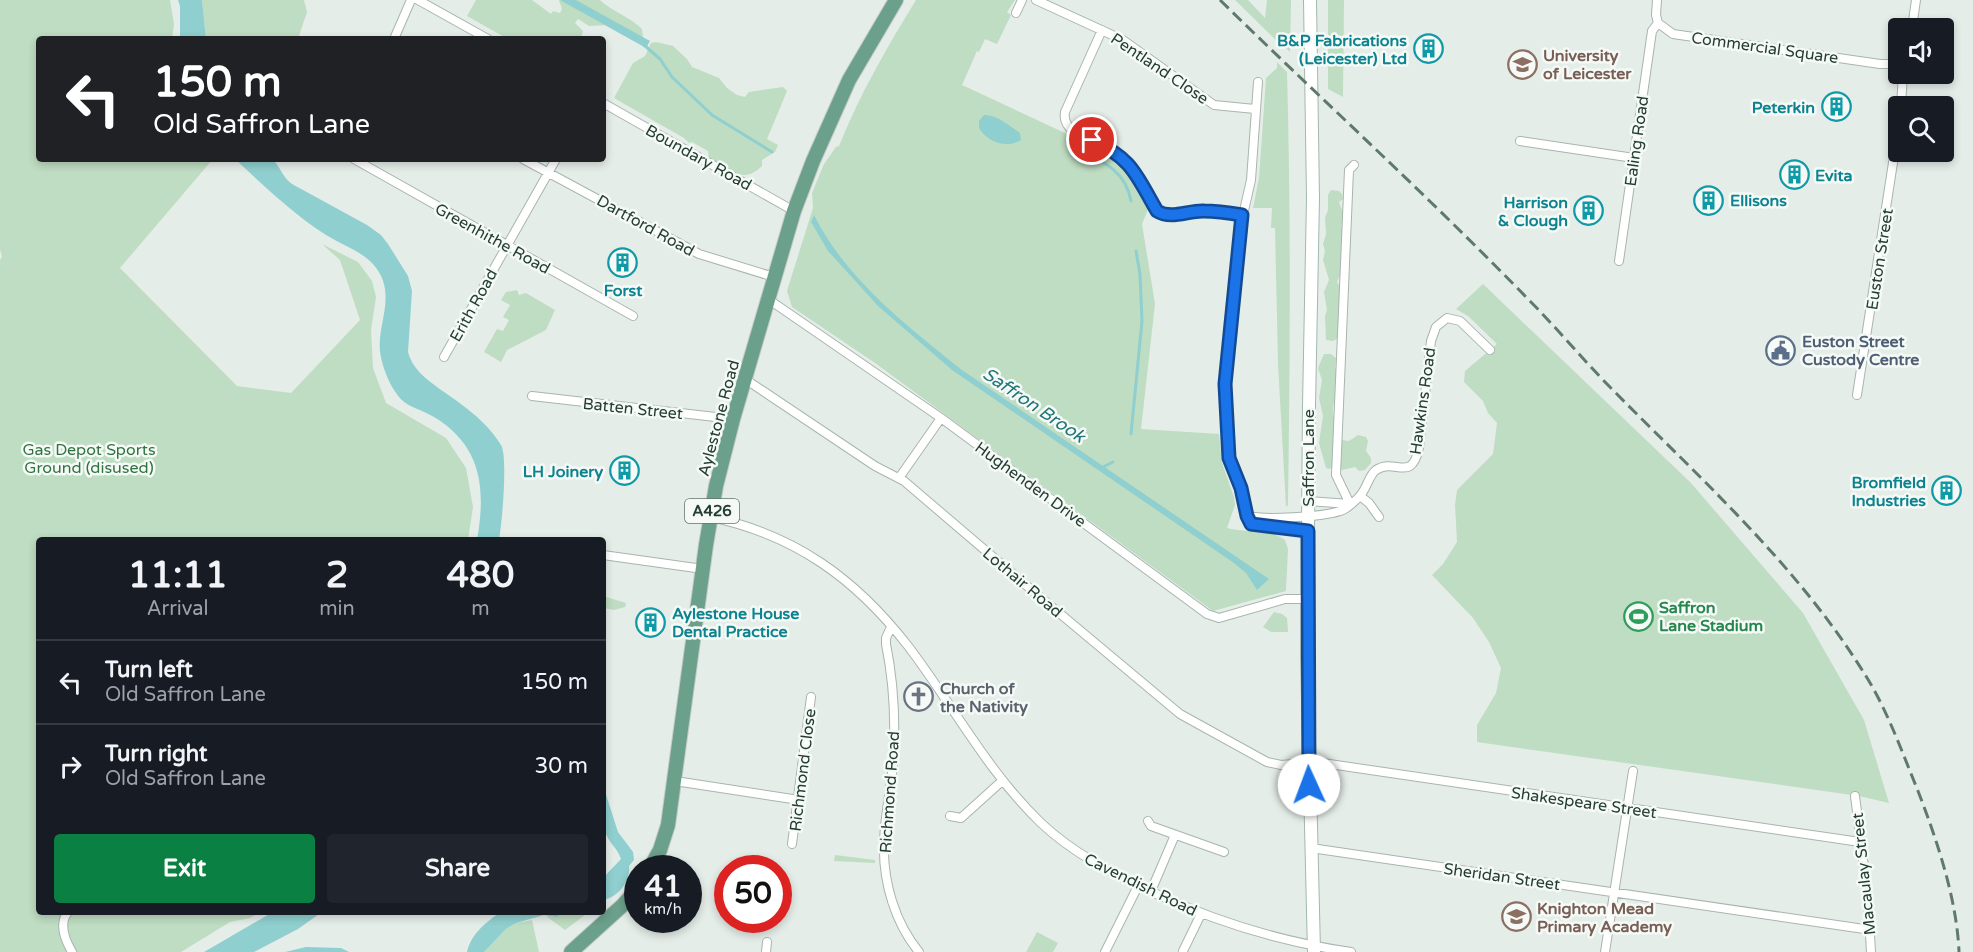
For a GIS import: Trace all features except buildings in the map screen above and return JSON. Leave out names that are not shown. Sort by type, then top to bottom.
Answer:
[{"type":"main road","name":"Aylestone Road","points":[[657,855],[668,825],[711,517],[716,486],[733,418],[794,211],[838,104],[896,0]]},
{"type":"main road","name":"Saffron Lane","points":[[1310,0],[1313,198],[1307,599],[1308,764],[1314,949]]},
{"type":"main road","points":[[571,952],[624,904]]},
{"type":"street","points":[[395,36],[411,0]]},
{"type":"street","points":[[418,0],[483,36]]},
{"type":"street","points":[[1016,13],[1022,0]]},
{"type":"street","name":"Pentland Close","points":[[1036,0],[1131,46],[1214,105],[1255,109]]},
{"type":"street","points":[[1657,0],[1658,23]]},
{"type":"street","points":[[1913,18],[1916,0]]},
{"type":"street","name":"Commercial Square","points":[[1658,23],[1673,34],[1888,64]]},
{"type":"street","name":"Ealing Road","points":[[1619,261],[1652,30],[1658,23]]},
{"type":"street","points":[[1102,30],[1065,112],[1068,127],[1110,149],[1125,160],[1136,173],[1157,211],[1162,214],[1200,210],[1242,215]]},
{"type":"street","points":[[1258,82],[1251,180],[1242,215],[1225,384],[1229,458],[1241,488],[1251,524],[1308,531]]},
{"type":"street","name":"Boundary Road","points":[[606,106],[794,211]]},
{"type":"street","points":[[1520,141],[1634,158]]},
{"type":"street","name":"Greenhithe Road","points":[[359,162],[633,316]]},
{"type":"street","name":"Dartford Road","points":[[529,162],[699,254],[774,277]]},
{"type":"street","name":"Erith Road","points":[[444,357],[554,162]]},
{"type":"street","name":"Euston Street","points":[[1857,395],[1893,162]]},
{"type":"street","points":[[1308,501],[1350,504],[1336,475],[1349,170],[1354,165]]},
{"type":"street","name":"Hughenden Drive","points":[[768,298],[941,418],[1213,618],[1285,599],[1307,599]]},
{"type":"street","name":"Hawkins Road","points":[[1247,516],[1258,518],[1308,516],[1343,511],[1360,496],[1376,470],[1410,467],[1416,459],[1431,340],[1436,327],[1447,318],[1460,321],[1490,350]]},
{"type":"street","name":"Lothair Road","points":[[745,379],[875,466],[899,478],[1180,714],[1274,765],[1308,764]]},
{"type":"street","name":"Batten Street","points":[[532,396],[733,418]]},
{"type":"street","points":[[899,478],[941,418]]},
{"type":"street","points":[[1360,496],[1369,503],[1379,517]]},
{"type":"street","name":"Cavendish Road","points":[[711,517],[769,534],[807,553],[844,580],[891,627],[925,669],[1002,781],[1055,835],[1082,855],[1138,886],[1201,914],[1314,949],[1351,952]]},
{"type":"street","points":[[606,555],[703,569]]},
{"type":"street","name":"Richmond Road","points":[[891,627],[886,644],[894,694],[893,764],[884,861],[895,910],[919,952]]},
{"type":"street","name":"Richmond Close","points":[[792,844],[811,697]]},
{"type":"street","name":"Shakespeare Street","points":[[1308,764],[1316,762],[1860,843]]},
{"type":"street","points":[[1605,952],[1633,771]]},
{"type":"street","points":[[675,781],[799,800]]},
{"type":"street","points":[[950,816],[961,819],[1002,781]]},
{"type":"street","name":"Macaulay Street","points":[[1855,796],[1871,930],[1871,952]]},
{"type":"street","points":[[1148,821],[1152,826],[1224,852]]},
{"type":"street","points":[[1151,891],[1175,834]]},
{"type":"street","name":"Sheridan Street","points":[[1311,848],[1871,930]]},
{"type":"street","points":[[1105,952],[1138,886]]},
{"type":"street","points":[[1183,951],[1201,914]]},
{"type":"street","points":[[65,915],[63,927],[65,941],[72,952]]},
{"type":"street","points":[[766,952],[767,942]]},
{"type":"green space","name":"Gas Depot Sports Ground (disused)","points":[[0,0],[170,0],[174,24],[172,36],[36,36],[36,162],[210,162],[120,268],[237,386],[291,393],[360,320],[340,260],[322,244],[358,262],[372,281],[376,297],[371,330],[373,368],[386,403],[446,438],[466,468],[473,507],[468,537],[36,537],[36,915],[255,915],[230,922],[181,952],[0,952],[0,260],[2,257],[0,249]]},
{"type":"green space","points":[[202,0],[304,0],[307,12],[299,36],[206,36]]},
{"type":"green space","points":[[476,0],[532,0],[551,14],[553,11],[560,13],[562,8],[559,0],[600,0],[642,29],[643,36],[640,39],[619,33],[608,25],[589,26],[578,19],[575,23],[583,31],[582,36],[503,36],[467,16]]},
{"type":"green space","points":[[916,0],[1015,0],[1007,12],[1011,15],[997,44],[985,39],[962,85],[1108,153],[1128,171],[1138,184],[1149,207],[1142,224],[1155,304],[1141,429],[1219,434],[1222,463],[1235,505],[1227,528],[1265,532],[1285,540],[1288,549],[1286,591],[1213,611],[875,363],[792,307],[787,291],[813,208],[812,193],[824,164],[839,146],[874,71]]},
{"type":"green space","points":[[1235,0],[1248,0],[1265,18],[1267,0],[1291,0],[1290,52],[1285,49]]},
{"type":"green space","points":[[1328,0],[1344,0],[1343,97],[1328,89]]},
{"type":"green space","points":[[651,43],[673,46],[692,67],[719,78],[737,95],[745,97],[749,92],[783,87],[787,91],[767,139],[778,145],[775,152],[762,160],[762,166],[755,172],[742,175],[729,171],[709,159],[708,151],[692,142],[689,143],[614,98],[633,63],[645,56]]},
{"type":"green space","points":[[1277,62],[1287,72],[1290,343],[1288,505],[1286,507],[1278,364],[1275,228],[1271,228],[1272,208],[1253,208],[1259,178],[1266,78],[1277,68]]},
{"type":"green space","points":[[1331,190],[1342,194],[1343,199],[1339,202],[1344,216],[1341,225],[1344,229],[1342,270],[1337,282],[1341,289],[1339,338],[1333,341],[1326,340],[1327,310],[1324,292],[1329,280],[1323,260],[1325,218],[1328,210],[1328,195]]},
{"type":"green space","name":"Saffron Lane Stadium","points":[[1483,284],[1691,483],[1803,613],[1864,720],[1889,803],[1859,796],[1477,742],[1477,725],[1496,693],[1501,668],[1489,642],[1473,618],[1432,575],[1443,564],[1457,542],[1455,505],[1457,490],[1493,454],[1497,423],[1488,413],[1483,401],[1464,382],[1465,371],[1497,344],[1468,316],[1456,309]]},
{"type":"green space","points":[[517,290],[519,295],[526,293],[555,310],[546,330],[507,350],[501,362],[484,352],[497,329],[503,331],[509,320],[503,317],[510,305],[501,300],[506,292]]},
{"type":"green space","points":[[1324,354],[1331,354],[1336,358],[1337,371],[1336,400],[1333,409],[1335,419],[1333,467],[1329,469],[1326,468],[1319,443],[1323,416],[1319,398],[1322,380],[1318,368]]},
{"type":"green space","points":[[1358,435],[1366,437],[1368,441],[1366,451],[1371,458],[1371,463],[1365,470],[1359,471],[1355,467],[1342,470],[1339,467],[1342,457],[1342,440],[1349,441]]},
{"type":"green space","points":[[606,597],[626,603],[625,607],[614,610],[606,609]]},
{"type":"green space","points":[[1274,612],[1287,618],[1288,632],[1271,632],[1263,627]]},
{"type":"green space","points":[[835,855],[875,860],[875,863],[834,861]]},
{"type":"green space","points":[[585,915],[565,930],[546,916]]},
{"type":"green space","points":[[532,920],[539,952],[484,952],[506,929],[516,923]]},
{"type":"green space","points":[[1037,932],[1058,943],[1053,952],[1026,952]]},
{"type":"water","points":[[178,0],[202,0],[206,36],[180,36]]},
{"type":"water","points":[[560,0],[576,0],[650,41],[646,48]]},
{"type":"water","points":[[984,115],[993,116],[1007,124],[1020,133],[1021,140],[1004,144],[987,137],[979,128],[979,121]]},
{"type":"water","points":[[238,162],[275,162],[292,184],[367,225],[381,235],[388,244],[408,276],[412,291],[408,352],[413,363],[428,380],[488,427],[501,445],[504,476],[499,537],[477,537],[481,503],[480,486],[471,455],[462,441],[434,417],[403,401],[389,381],[380,351],[386,296],[380,274],[362,255],[326,235],[279,199]]},
{"type":"water","points":[[814,215],[827,238],[860,281],[899,318],[962,370],[1269,579],[1257,590],[1246,573],[1234,563],[952,370],[878,306],[828,251],[811,222]]},
{"type":"water","points":[[606,794],[618,832],[633,855],[624,855],[624,886],[614,896],[606,900],[606,875],[621,859],[606,834]]},
{"type":"water","points":[[268,915],[318,915],[298,929],[254,952],[204,952]]},
{"type":"water","points":[[497,915],[544,915],[516,923],[506,929],[484,952],[467,952],[472,940],[485,924]]},
{"type":"water","points":[[306,947],[341,948],[349,952],[285,952]]},
{"type":"waterway","name":"Saffron Brook","points":[[644,45],[660,59],[672,77],[712,115],[772,152]]},
{"type":"waterway","points":[[1079,150],[1113,169],[1124,182],[1131,201]]},
{"type":"waterway","points":[[1131,434],[1142,321],[1140,274],[1136,251]]},
{"type":"waterway","points":[[1101,468],[1113,462]]},
{"type":"railway","points":[[1220,0],[1489,259],[1606,383],[1743,521],[1776,557],[1837,632],[1880,701],[1918,791],[1939,850],[1950,891],[1959,952]]},
{"type":"place","name":"B&P Fabrications (Leicester) Ltd","points":[[1428,49]]},
{"type":"place","name":"University of Leicester","points":[[1522,64]]},
{"type":"place","name":"Peterkin","points":[[1836,107]]},
{"type":"place","name":"Evita","points":[[1794,175]]},
{"type":"place","name":"Ellisons","points":[[1709,200]]},
{"type":"place","name":"Harrison & Clough","points":[[1589,211]]},
{"type":"place","name":"Forst","points":[[623,262]]},
{"type":"place","name":"Euston Street Custody Centre","points":[[1781,350]]},
{"type":"place","name":"LH Joinery","points":[[624,471]]},
{"type":"place","name":"Bromfield Industries","points":[[1947,491]]},
{"type":"place","name":"Saffron Lane Stadium","points":[[1638,616]]},
{"type":"place","name":"Aylestone House Dental Practice","points":[[651,622]]},
{"type":"place","name":"Church of the Nativity","points":[[919,697]]},
{"type":"place","name":"Knighton Mead Primary Academy","points":[[1516,917]]},
{"type":"route","points":[[1092,140],[1125,160],[1136,173],[1157,211],[1162,214],[1200,210],[1242,215],[1225,384],[1229,458],[1241,488],[1248,521],[1251,524],[1308,531],[1309,785]]}]
